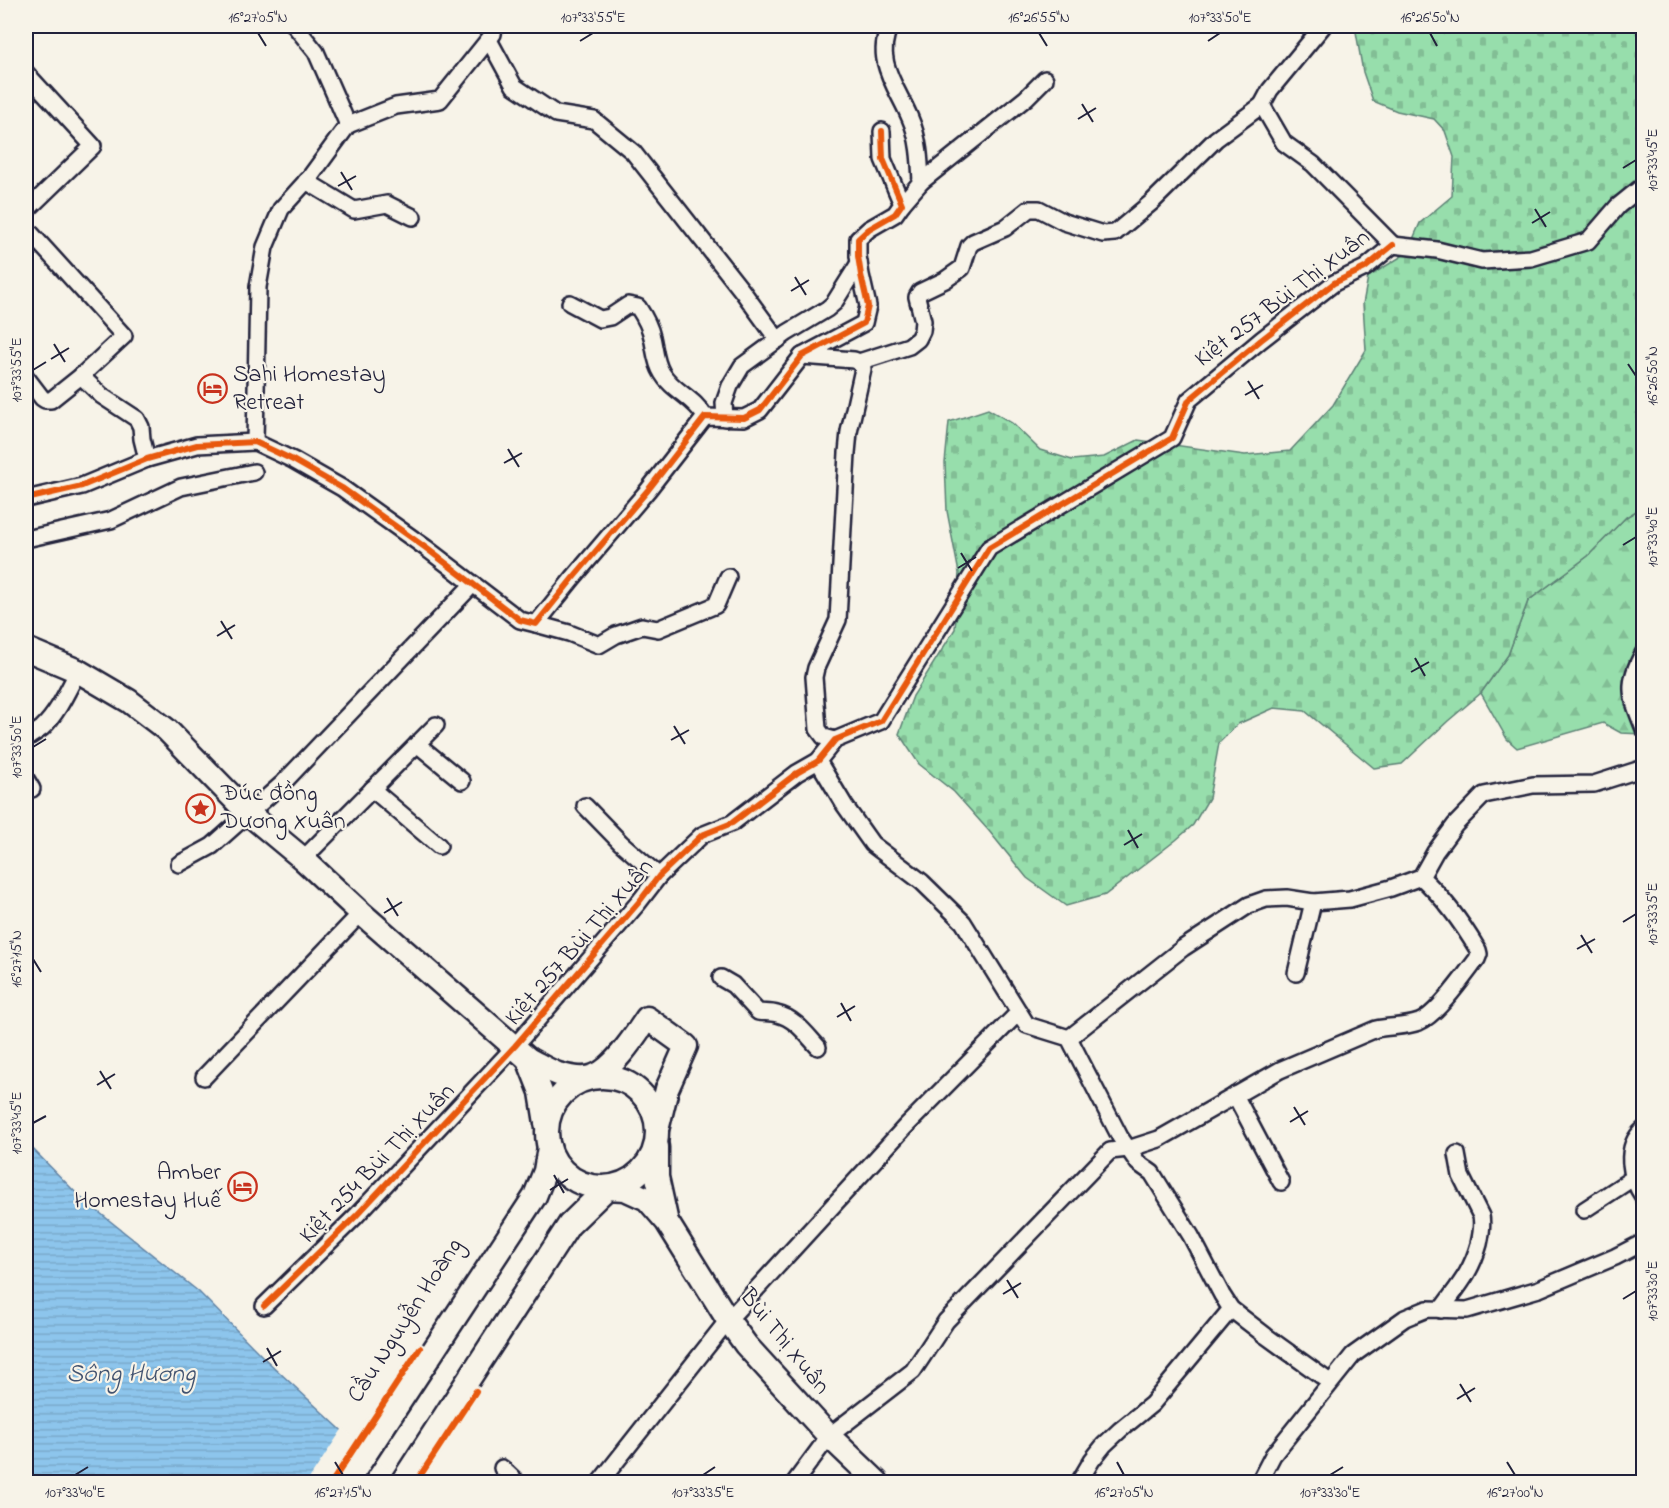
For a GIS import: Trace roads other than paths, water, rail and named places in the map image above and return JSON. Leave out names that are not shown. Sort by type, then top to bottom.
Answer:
[{"type":"main road","points":[[26,649],[78,671],[129,700],[167,730],[249,814],[522,1052],[559,1074],[578,1078],[612,1077],[629,1083],[643,1094],[653,1109],[657,1135],[657,1177],[667,1222]]},
{"type":"main road","points":[[416,1482],[569,1225],[607,1188],[624,1183],[639,1174],[650,1160],[667,1089],[686,1046],[647,1018],[628,1047],[609,1066],[595,1076],[577,1082],[561,1094],[551,1109],[548,1138]]},
{"type":"main road","points":[[522,1052],[541,1092],[548,1138],[557,1164],[571,1178],[588,1186],[625,1189],[647,1199],[667,1222]]},
{"type":"main road","name":"Cầu Nguyễn Hoàng","points":[[332,1482],[535,1196],[545,1171],[548,1138]]},
{"type":"main road","name":"Bùi Thị Xuân","points":[[667,1222],[746,1345],[830,1437],[877,1482]]},
{"type":"main road","name":"Cầu Nguyễn Hoàng","points":[[347,1482],[426,1351]]},
{"type":"main road","points":[[402,1482],[471,1387]]},
{"type":"street","points":[[295,26],[316,52],[348,125]]},
{"type":"street","points":[[890,26],[883,45],[886,62],[892,84],[911,118],[917,137],[921,182]]},
{"type":"street","points":[[802,356],[858,362],[909,346],[918,339],[922,331],[923,321],[917,297],[920,292],[945,280],[962,268],[969,246],[973,242],[1005,228],[1029,209],[1039,209],[1064,222],[1103,234],[1115,233],[1216,139],[1262,105],[1270,90],[1323,26]]},
{"type":"street","points":[[255,442],[258,287],[265,247],[281,208],[306,181],[348,125],[396,106],[440,100],[492,32]]},
{"type":"street","points":[[492,32],[514,86],[556,114],[594,120],[633,152],[778,340]]},
{"type":"street","points":[[26,73],[93,146],[26,211]]},
{"type":"street","points":[[705,417],[744,418],[760,410],[802,356],[864,322],[868,306],[859,263],[858,239],[869,229],[895,214],[921,182],[1026,98],[1045,79]]},
{"type":"street","points":[[1262,105],[1284,143],[1313,165],[1393,245],[1437,250],[1482,261],[1531,258],[1588,241],[1618,206],[1644,185]]},
{"type":"street","points":[[882,131],[884,159],[902,204]]},
{"type":"street","points":[[306,181],[354,210],[387,204],[413,216]]},
{"type":"street","points":[[26,228],[124,336],[51,400],[42,398],[26,377]]},
{"type":"street","name":"Kiệt 257 Bùi Thị Xuân","points":[[522,1052],[659,876],[702,835],[732,823],[797,773],[818,761],[835,740],[881,721],[988,549],[1172,438],[1189,400],[1334,283],[1365,268],[1393,245]]},
{"type":"street","points":[[724,418],[724,403],[730,386],[742,366],[834,303],[859,263]]},
{"type":"street","points":[[570,303],[600,319],[610,317],[628,305],[638,308],[650,331],[657,363],[662,374],[670,384],[699,408],[705,417]]},
{"type":"street","points":[[835,740],[824,737],[818,729],[814,677],[838,620],[849,432],[863,369],[858,362]]},
{"type":"street","points":[[81,376],[102,396],[137,419],[141,427],[147,459]]},
{"type":"street","points":[[536,624],[648,490],[705,417]]},
{"type":"street","points":[[26,499],[82,486],[147,459],[197,446],[255,442],[293,460],[342,488],[426,548],[519,620],[569,633],[599,645],[616,635],[642,626],[658,629],[716,605],[729,577]]},
{"type":"street","points":[[26,539],[111,520],[181,488],[254,472]]},
{"type":"street","points":[[179,864],[212,846],[283,783],[473,584]]},
{"type":"street","points":[[1644,652],[1635,668],[1632,696],[1644,729]]},
{"type":"street","points":[[26,739],[42,728],[62,701],[78,671]]},
{"type":"street","points":[[303,859],[436,725]]},
{"type":"street","points":[[417,744],[462,781]]},
{"type":"street","points":[[818,761],[845,806],[872,844],[922,882],[963,922],[1027,1025],[1069,1038],[1120,1137],[1138,1163],[1152,1173],[1191,1236],[1231,1309],[1330,1382]]},
{"type":"street","points":[[1069,1038],[1183,948],[1249,905],[1266,899],[1287,898],[1313,902],[1350,899],[1391,888],[1421,877],[1435,852],[1455,825],[1484,795],[1533,785],[1594,784],[1644,768]]},
{"type":"street","points":[[372,789],[439,846]]},
{"type":"street","points":[[585,806],[621,843],[659,876]]},
{"type":"street","points":[[795,1482],[830,1437],[913,1371],[946,1321],[1110,1151],[1128,1149],[1159,1139],[1280,1070],[1376,1029],[1423,1020],[1451,992],[1479,954],[1455,914],[1436,890],[1421,877]]},
{"type":"street","points":[[1296,972],[1313,902]]},
{"type":"street","points":[[204,1077],[361,913]]},
{"type":"street","points":[[720,978],[733,985],[758,1012],[785,1016],[796,1023],[818,1047]]},
{"type":"street","points":[[600,1482],[728,1320],[905,1127],[1018,1012]]},
{"type":"street","name":"Kiệt 254 Bùi Thị Xuân","points":[[264,1306],[522,1052]]},
{"type":"street","points":[[1235,1095],[1281,1182]]},
{"type":"street","points":[[1644,1129],[1638,1135],[1632,1151],[1631,1165],[1633,1179],[1644,1198]]},
{"type":"street","points":[[1441,1310],[1469,1271],[1481,1234],[1481,1216],[1461,1176],[1457,1154]]},
{"type":"street","points":[[1584,1210],[1633,1179]]},
{"type":"street","points":[[1259,1482],[1272,1455],[1353,1354],[1413,1313],[1427,1309],[1467,1310],[1539,1289],[1615,1257],[1644,1242]]},
{"type":"street","points":[[1079,1482],[1104,1445],[1152,1404],[1231,1309]]},
{"type":"street","points":[[502,1468],[517,1482]]},
{"type":"water","name":"Sông Hương","points":[[26,1142],[80,1197],[199,1292],[264,1358],[397,1482],[26,1482]]},
{"type":"place","name":"Sahi Homestay Retreat","points":[[212,389]]},
{"type":"place","name":"Đúc đồng Dương Xuân","points":[[200,808]]},
{"type":"place","name":"Amber Homestay Huế","points":[[242,1187]]}]
